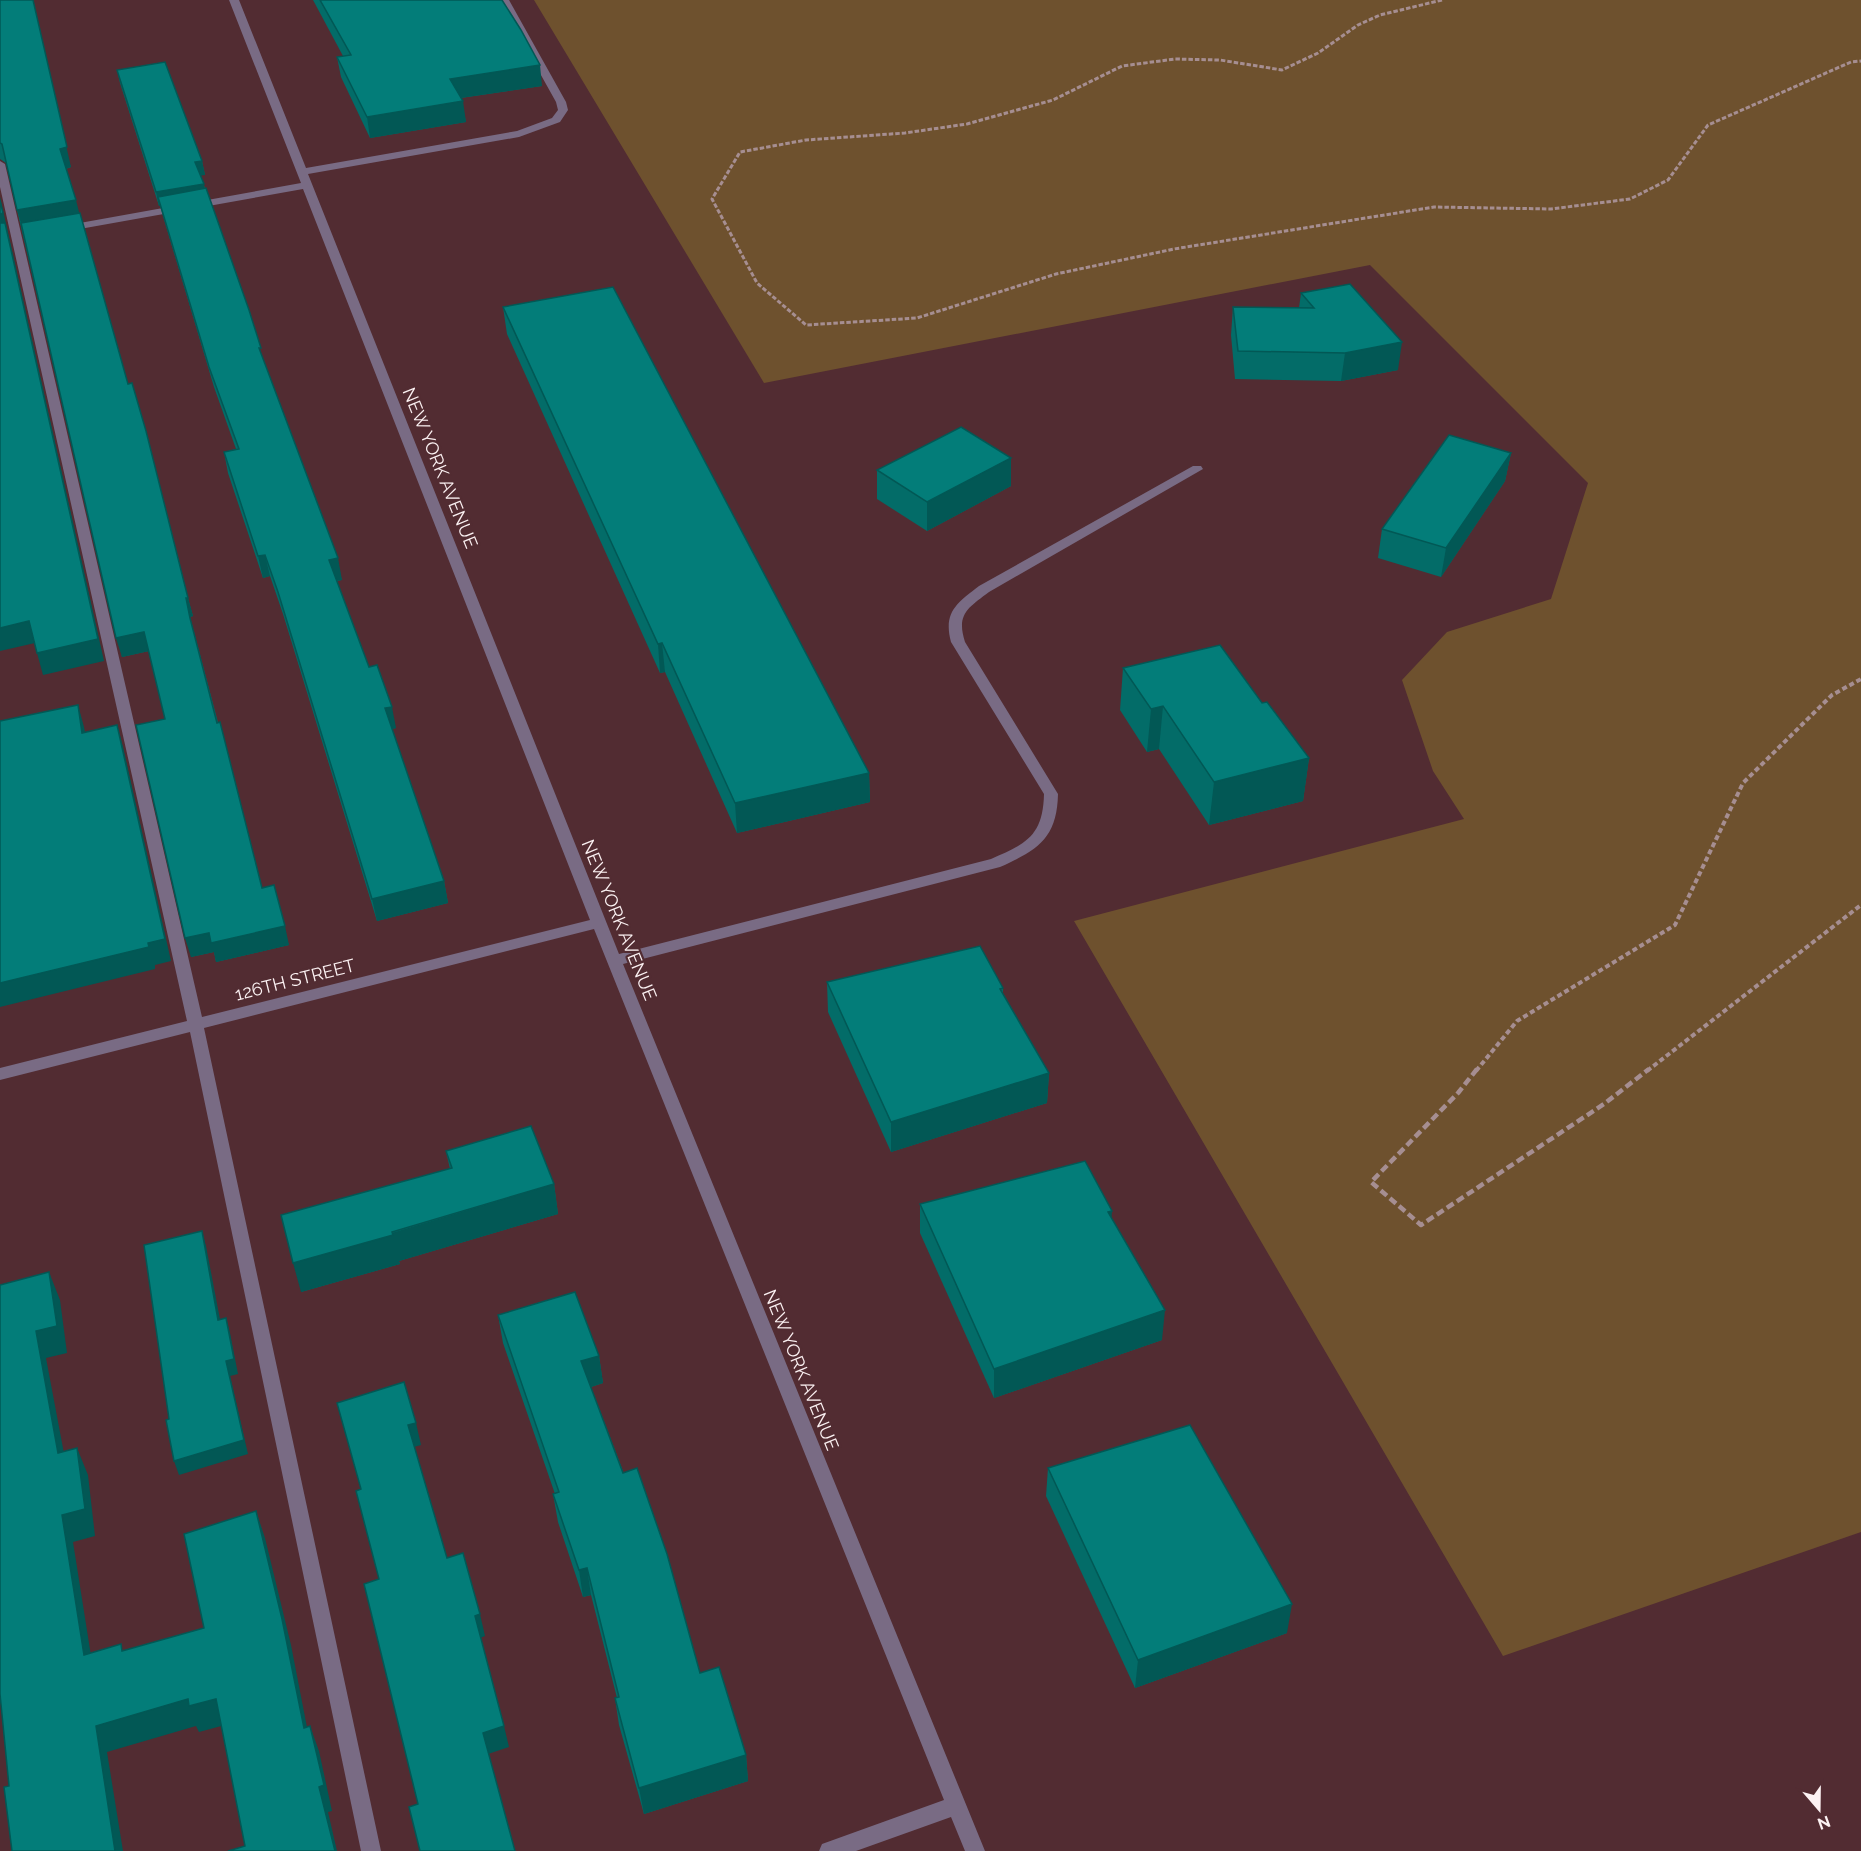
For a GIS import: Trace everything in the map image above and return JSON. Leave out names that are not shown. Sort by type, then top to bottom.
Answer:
[{"type":"street","name":"NEW YORK AVENUE","points":[[234,0],[614,961],[975,1851]]},
{"type":"street","points":[[51,231],[519,134],[556,120],[563,110],[561,102],[504,0]]},
{"type":"street","points":[[0,164],[196,1025],[371,1851]]},
{"type":"street","points":[[614,961],[996,863],[1028,849],[1044,832],[1052,815],[1051,794],[958,642],[953,628],[955,616],[963,605],[984,589],[1197,469]]},
{"type":"street","name":"126TH STREET","points":[[0,1074],[599,923]]},
{"type":"street","points":[[829,1851],[957,1805]]},
{"type":"path","points":[[1442,0],[1380,15],[1358,25],[1318,53],[1282,70],[1220,60],[1175,58],[1122,66],[1053,100],[967,124],[905,133],[806,140],[740,152],[712,199],[757,283],[806,325],[917,318],[1056,274],[1174,249],[1434,207],[1551,209],[1630,199],[1668,180],[1708,125],[1786,89],[1851,62],[1861,61]]},
{"type":"path","points":[[1861,680],[1832,695],[1743,783],[1675,925],[1517,1021],[1458,1093],[1371,1182],[1421,1225],[1604,1104],[1861,905]]},
{"type":"shaded area","points":[[534,0],[1861,0],[1861,1532],[1503,1656],[1074,921],[1464,819],[1433,771],[1402,680],[1447,632],[1551,599],[1588,483],[1370,265],[764,383]]},
{"type":"building","points":[[0,0],[33,0],[67,147],[60,149],[76,200],[17,210],[0,143]]},
{"type":"building","points":[[320,0],[502,0],[540,65],[450,79],[463,101],[367,117],[337,57],[351,55]]},
{"type":"building","points":[[165,62],[202,161],[195,162],[204,184],[156,192],[117,70]]},
{"type":"building","points":[[206,188],[249,310],[261,348],[259,348],[338,558],[329,560],[369,667],[377,665],[392,707],[385,708],[444,881],[372,899],[278,592],[265,555],[258,556],[224,452],[239,449],[209,367],[158,197]]},
{"type":"building","points":[[80,213],[128,384],[132,383],[146,431],[188,598],[186,598],[190,618],[217,723],[220,722],[262,888],[274,885],[285,926],[211,943],[209,933],[185,938],[136,725],[165,719],[144,632],[116,638],[21,223]]},
{"type":"building","points":[[0,223],[5,223],[98,639],[37,653],[29,621],[0,628]]},
{"type":"building","points":[[1350,284],[1402,342],[1345,353],[1238,351],[1233,307],[1314,308],[1301,293]]},
{"type":"building","points":[[613,287],[869,773],[735,803],[662,643],[658,644],[503,307]]},
{"type":"building","points":[[961,427],[1011,458],[927,502],[877,470]]},
{"type":"building","points":[[1449,435],[1511,453],[1446,548],[1382,529]]},
{"type":"building","points":[[1220,645],[1262,703],[1267,702],[1309,758],[1214,782],[1163,706],[1151,709],[1123,668]]},
{"type":"building","points":[[78,705],[82,733],[117,725],[165,939],[148,943],[149,947],[0,983],[0,721]]},
{"type":"building","points":[[980,946],[1003,988],[1000,989],[1049,1073],[891,1122],[827,982]]},
{"type":"building","points":[[531,1126],[554,1184],[392,1232],[393,1235],[293,1263],[281,1215],[452,1168],[446,1151]]},
{"type":"building","points":[[1085,1161],[1112,1211],[1108,1212],[1165,1310],[994,1369],[920,1204]]},
{"type":"building","points":[[202,1231],[218,1320],[226,1318],[234,1359],[226,1361],[244,1440],[174,1461],[166,1420],[169,1419],[144,1245]]},
{"type":"building","points":[[49,1272],[57,1326],[36,1331],[58,1453],[77,1448],[85,1509],[62,1515],[84,1655],[121,1644],[122,1651],[204,1628],[184,1534],[256,1511],[282,1619],[304,1728],[310,1726],[324,1785],[319,1787],[335,1851],[228,1851],[245,1846],[216,1699],[189,1706],[188,1699],[96,1726],[115,1851],[12,1851],[4,1787],[9,1786],[0,1694],[0,1285]]},
{"type":"building","points":[[575,1292],[599,1356],[581,1361],[623,1473],[637,1468],[667,1554],[700,1673],[719,1667],[746,1755],[639,1788],[615,1698],[619,1697],[587,1568],[579,1570],[553,1494],[559,1492],[498,1315]]},
{"type":"building","points":[[404,1382],[416,1423],[408,1425],[447,1558],[463,1553],[480,1614],[475,1616],[504,1726],[483,1733],[515,1851],[420,1851],[409,1807],[418,1804],[364,1584],[379,1579],[356,1491],[361,1489],[337,1403]]},
{"type":"building","points":[[1190,1425],[1292,1604],[1138,1660],[1048,1468]]}]
